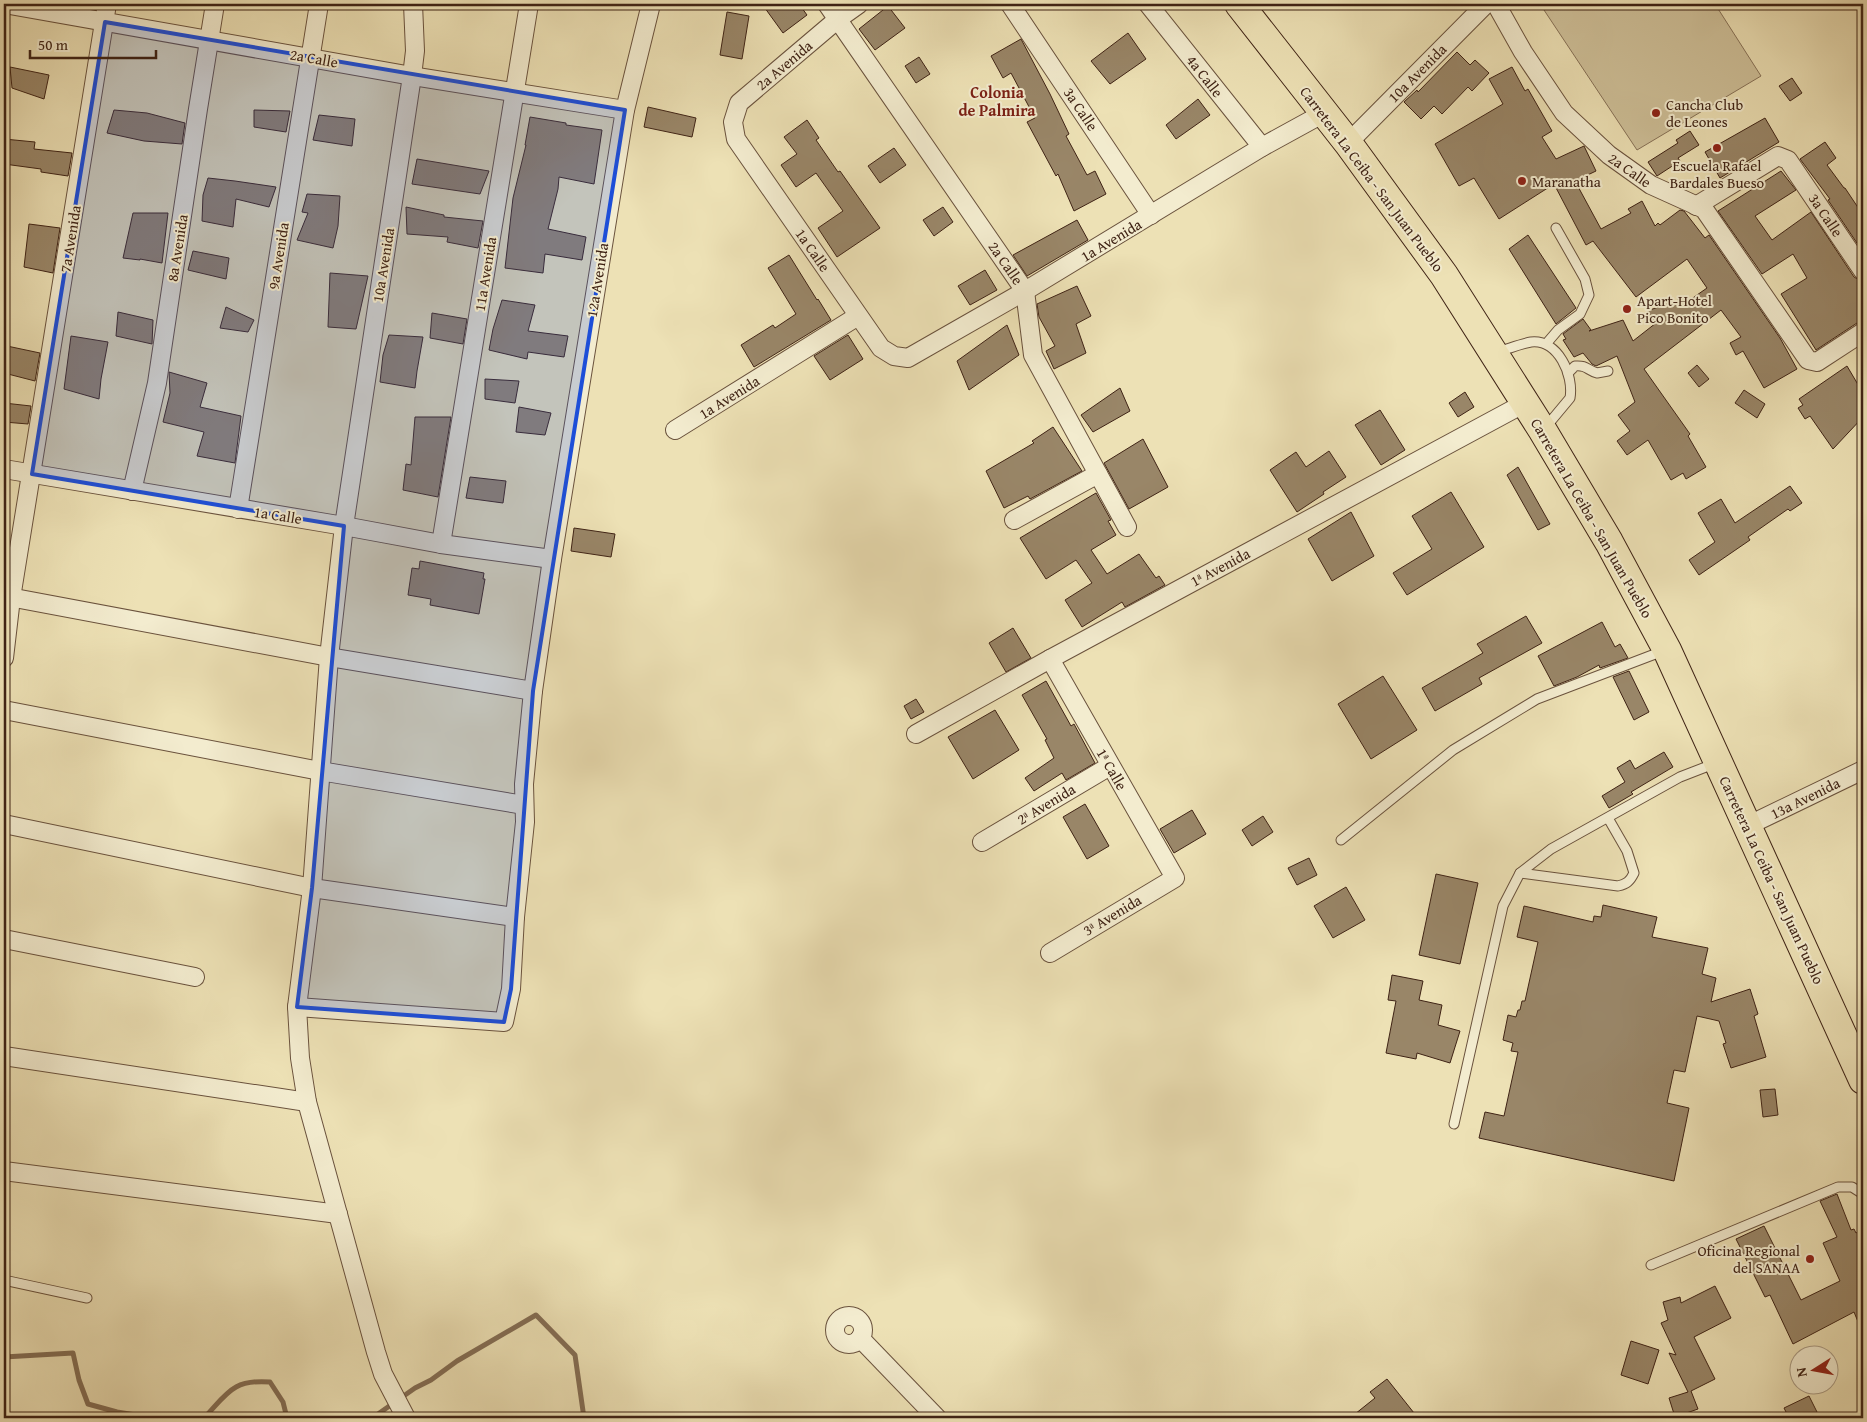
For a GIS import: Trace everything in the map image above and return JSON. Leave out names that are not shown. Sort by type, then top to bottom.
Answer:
[{"type":"main road","name":"Carretera La Ceiba - San Juan Pueblo","points":[[1239,4],[1348,143],[1444,275],[1543,430],[1609,542],[1667,650],[1863,1080]]},
{"type":"street","name":"7a Avenida","points":[[4,658],[8,597],[32,474],[108,4]]},
{"type":"street","name":"8a Avenida","points":[[132,491],[157,383],[215,4]]},
{"type":"street","name":"9a Avenida","points":[[238,509],[319,4]]},
{"type":"street","name":"10a Avenida","points":[[406,1418],[384,1374],[376,1352],[318,1147],[307,1102],[300,1058],[297,1007],[312,888],[329,657],[344,526],[412,76],[415,51],[413,4]]},
{"type":"street","name":"11a Avenida","points":[[441,544],[529,4]]},
{"type":"street","name":"12a Avenida","points":[[297,1007],[504,1022],[511,989],[515,917],[526,822],[524,784],[533,691],[552,558],[625,110],[650,4]]},
{"type":"street","name":"2a Calle","points":[[827,4],[1025,291],[1033,355],[1128,527]]},
{"type":"street","name":"2a Avenida","points":[[736,139],[733,122],[739,103],[838,19],[859,4]]},
{"type":"street","name":"3a Calle","points":[[1010,4],[1152,215]]},
{"type":"street","name":"4a Calle","points":[[1148,4],[1262,147]]},
{"type":"street","name":"10a Avenida","points":[[1348,143],[1486,4]]},
{"type":"street","name":"2a Calle","points":[[1496,4],[1523,52],[1564,113],[1609,155],[1651,186],[1704,209],[1808,360],[1817,362],[1863,332]]},
{"type":"street","name":"2a Calle","points":[[5,8],[105,22],[412,76],[625,110]]},
{"type":"street","name":"1a Avenida","points":[[894,356],[908,358],[1025,291],[1262,147],[1324,113]]},
{"type":"street","name":"1a Calle","points":[[736,139],[880,348],[894,356]]},
{"type":"street","name":"3a Calle","points":[[1696,206],[1778,156],[1788,160],[1863,271]]},
{"type":"street","name":"1a Avenida","points":[[675,430],[858,316]]},
{"type":"street","name":"1ª Avenida","points":[[916,734],[1050,659],[1525,403]]},
{"type":"street","name":"1a Calle","points":[[4,469],[441,544],[552,558]]},
{"type":"street","points":[[1014,520],[1098,474]]},
{"type":"street","points":[[8,597],[329,657],[533,691]]},
{"type":"street","name":"1ª Calle","points":[[1050,659],[1175,878]]},
{"type":"street","points":[[4,710],[320,770],[524,804]]},
{"type":"street","name":"2ª Avenida","points":[[982,842],[1110,766]]},
{"type":"street","name":"13a Avenida","points":[[1747,826],[1863,770]]},
{"type":"street","points":[[4,824],[312,888],[515,917]]},
{"type":"street","name":"3ª Avenida","points":[[1050,953],[1175,878]]},
{"type":"street","points":[[4,939],[195,977]]},
{"type":"street","points":[[4,1056],[307,1102]]},
{"type":"street","points":[[4,1171],[338,1214]]},
{"type":"street","points":[[860,1338],[937,1418]]},
{"type":"lane","points":[[1546,344],[1558,330],[1580,314],[1589,295],[1585,278],[1556,228]]},
{"type":"lane","points":[[1493,354],[1531,342],[1546,344],[1557,353],[1568,373],[1570,398],[1543,430]]},
{"type":"lane","points":[[1568,373],[1575,366],[1581,365],[1598,373],[1608,371]]},
{"type":"lane","points":[[1341,840],[1453,750],[1536,699],[1667,650]]},
{"type":"lane","points":[[1454,1124],[1503,906],[1520,873],[1551,849],[1680,777],[1718,762]]},
{"type":"lane","points":[[1520,873],[1618,886],[1631,880],[1634,873],[1627,851],[1608,818]]},
{"type":"lane","points":[[1651,1265],[1838,1187],[1852,1187],[1863,1194]]},
{"type":"lane","points":[[4,1280],[87,1298]]},
{"type":"highlighted area","points":[[105,22],[625,110],[533,691],[511,989],[504,1022],[297,1007],[312,888],[344,526],[32,474]]},
{"type":"shaded area","name":"Cancha Club de Leones","points":[[1540,4],[1715,4],[1761,76],[1637,150]]},
{"type":"building","points":[[762,4],[799,4],[807,15],[783,33]]},
{"type":"building","points":[[888,6],[905,28],[875,50],[859,29]]},
{"type":"building","points":[[727,12],[749,16],[742,59],[720,55]]},
{"type":"building","points":[[1128,33],[1146,59],[1110,84],[1091,61]]},
{"type":"building","points":[[1021,39],[1050,94],[1069,134],[1066,136],[1087,175],[1095,171],[1106,194],[1074,211],[1058,174],[1056,176],[1027,122],[1035,118],[1011,73],[1003,78],[991,56]]},
{"type":"building","points":[[1457,52],[1470,65],[1475,60],[1489,73],[1472,91],[1468,87],[1442,114],[1434,106],[1421,119],[1404,102],[1417,90],[1418,92]]},
{"type":"building","points":[[919,57],[930,74],[916,83],[905,66]]},
{"type":"building","points":[[10,67],[49,75],[44,99],[12,88]]},
{"type":"building","points":[[1512,67],[1525,91],[1528,89],[1552,131],[1542,137],[1556,159],[1584,146],[1596,171],[1575,181],[1601,229],[1631,213],[1628,209],[1642,201],[1655,226],[1658,223],[1660,225],[1680,210],[1684,211],[1705,238],[1709,235],[1780,338],[1797,369],[1764,388],[1743,351],[1736,355],[1730,343],[1741,337],[1721,310],[1644,369],[1690,434],[1688,436],[1706,467],[1686,479],[1683,473],[1671,480],[1648,440],[1627,455],[1617,441],[1630,431],[1618,415],[1635,402],[1617,356],[1596,366],[1583,353],[1574,357],[1563,340],[1566,339],[1563,334],[1583,319],[1591,330],[1589,331],[1623,320],[1633,341],[1656,323],[1647,311],[1684,298],[1687,302],[1707,288],[1687,259],[1636,297],[1593,241],[1586,245],[1554,184],[1499,219],[1474,178],[1459,186],[1435,144],[1503,104],[1489,79]]},
{"type":"building","points":[[1792,78],[1802,93],[1790,101],[1779,86]]},
{"type":"building","points":[[1198,99],[1210,115],[1176,139],[1166,125]]},
{"type":"building","points":[[648,107],[696,118],[692,137],[644,127]]},
{"type":"building","points":[[114,110],[147,113],[185,123],[182,144],[144,141],[107,133]]},
{"type":"building","points":[[254,110],[290,111],[286,132],[254,127]]},
{"type":"building","points":[[319,115],[355,119],[352,146],[313,140]]},
{"type":"building","points":[[530,117],[602,130],[594,184],[559,177],[558,189],[548,229],[586,237],[582,260],[545,254],[543,273],[505,268],[513,198],[526,145]]},
{"type":"building","points":[[1765,118],[1779,142],[1720,178],[1705,152]]},
{"type":"building","points":[[807,120],[819,138],[816,140],[880,228],[837,257],[818,228],[843,211],[816,173],[796,187],[781,165],[797,154],[784,137]]},
{"type":"building","points":[[1690,131],[1699,145],[1678,158],[1680,161],[1657,176],[1648,162],[1678,143],[1676,140]]},
{"type":"building","points":[[4,139],[35,142],[34,149],[72,153],[68,176],[41,172],[41,169],[4,164]]},
{"type":"building","points":[[1825,142],[1836,158],[1827,165],[1863,215],[1863,231],[1858,235],[1863,242],[1863,252],[1828,200],[1830,199],[1800,159]]},
{"type":"building","points":[[894,148],[906,165],[880,183],[868,166]]},
{"type":"building","points":[[417,159],[489,171],[480,194],[412,184]]},
{"type":"building","points":[[1781,171],[1796,190],[1755,216],[1772,240],[1811,212],[1854,277],[1863,282],[1863,322],[1857,323],[1816,350],[1781,294],[1807,278],[1793,254],[1762,274],[1718,211]]},
{"type":"building","points":[[208,178],[276,187],[269,207],[236,199],[233,227],[202,221],[203,195]]},
{"type":"building","points":[[307,194],[340,196],[338,226],[333,248],[297,240],[308,213],[302,212]]},
{"type":"building","points":[[406,207],[444,215],[444,217],[483,221],[478,248],[447,242],[448,237],[407,234]]},
{"type":"building","points":[[943,207],[953,222],[934,236],[923,220]]},
{"type":"building","points":[[133,213],[168,213],[162,263],[123,258]]},
{"type":"building","points":[[1077,220],[1088,240],[1027,276],[1013,255]]},
{"type":"building","points":[[29,224],[60,228],[53,273],[24,267]]},
{"type":"building","points":[[1528,235],[1576,308],[1556,324],[1509,249]]},
{"type":"building","points":[[193,251],[229,258],[226,279],[188,270]]},
{"type":"building","points":[[789,255],[831,320],[754,367],[741,345],[773,325],[775,328],[796,314],[768,268]]},
{"type":"building","points":[[985,270],[997,290],[970,305],[958,286]]},
{"type":"building","points":[[330,273],[368,276],[356,329],[328,327]]},
{"type":"building","points":[[1077,286],[1091,316],[1076,324],[1086,353],[1054,369],[1046,351],[1055,346],[1039,317],[1037,304]]},
{"type":"building","points":[[502,300],[535,305],[528,331],[568,336],[564,357],[528,352],[527,359],[489,350]]},
{"type":"building","points":[[226,307],[254,320],[248,332],[220,328]]},
{"type":"building","points":[[118,312],[153,320],[152,344],[116,336]]},
{"type":"building","points":[[432,313],[467,319],[463,344],[430,338]]},
{"type":"building","points":[[1007,325],[1019,355],[969,390],[957,361]]},
{"type":"building","points":[[389,335],[423,337],[415,388],[380,382],[383,355]]},
{"type":"building","points":[[848,335],[863,359],[830,380],[814,356]]},
{"type":"building","points":[[71,336],[108,342],[99,399],[64,389]]},
{"type":"building","points":[[7,346],[40,353],[35,381],[4,373]]},
{"type":"building","points":[[1697,365],[1709,379],[1699,387],[1688,373]]},
{"type":"building","points":[[1847,366],[1863,393],[1863,417],[1833,449],[1810,416],[1805,419],[1798,408],[1803,405],[1799,399]]},
{"type":"building","points":[[169,372],[207,383],[200,407],[241,416],[235,463],[197,456],[204,432],[163,422],[170,393]]},
{"type":"building","points":[[485,379],[519,381],[515,403],[485,399]]},
{"type":"building","points":[[1120,388],[1130,411],[1093,432],[1081,415]]},
{"type":"building","points":[[1744,390],[1765,404],[1757,418],[1735,403]]},
{"type":"building","points":[[1465,392],[1474,407],[1458,417],[1449,403]]},
{"type":"building","points":[[4,403],[31,406],[28,424],[4,422]]},
{"type":"building","points":[[519,407],[551,413],[545,435],[516,432]]},
{"type":"building","points":[[1380,410],[1405,450],[1381,465],[1355,425]]},
{"type":"building","points":[[415,417],[451,417],[438,497],[403,490],[406,464],[411,465]]},
{"type":"building","points":[[1053,427],[1082,471],[1030,499],[1028,496],[1004,508],[986,471],[1034,443],[1032,441]]},
{"type":"building","points":[[1143,439],[1168,487],[1129,509],[1104,463]]},
{"type":"building","points":[[1329,451],[1346,477],[1297,512],[1270,470],[1296,452],[1306,467]]},
{"type":"building","points":[[1518,467],[1550,524],[1538,530],[1507,475]]},
{"type":"building","points":[[470,477],[506,481],[503,503],[466,498]]},
{"type":"building","points":[[1790,486],[1802,503],[1790,511],[1788,509],[1748,537],[1750,540],[1699,575],[1689,560],[1715,542],[1698,513],[1721,499],[1735,523]]},
{"type":"building","points":[[1451,492],[1484,547],[1407,595],[1393,573],[1432,549],[1412,516]]},
{"type":"building","points":[[1096,493],[1111,520],[1108,521],[1116,535],[1091,550],[1107,574],[1139,554],[1156,578],[1159,576],[1165,585],[1125,607],[1122,602],[1082,627],[1065,600],[1092,583],[1076,560],[1046,579],[1020,538]]},
{"type":"building","points":[[1351,512],[1374,556],[1332,581],[1308,539]]},
{"type":"building","points":[[574,528],[615,534],[611,557],[571,551]]},
{"type":"building","points":[[420,561],[484,573],[483,579],[485,579],[479,614],[430,605],[431,599],[408,595],[412,568],[419,569]]},
{"type":"building","points":[[1526,616],[1542,643],[1479,678],[1482,684],[1435,711],[1422,688],[1483,653],[1477,644]]},
{"type":"building","points":[[1602,622],[1615,647],[1620,644],[1628,658],[1600,668],[1599,665],[1577,677],[1554,686],[1538,656]]},
{"type":"building","points":[[1013,628],[1031,658],[1006,672],[989,643]]},
{"type":"building","points":[[1629,671],[1649,712],[1634,720],[1613,677]]},
{"type":"building","points":[[1383,676],[1417,730],[1371,759],[1338,704]]},
{"type":"building","points":[[1046,681],[1071,726],[1074,724],[1095,763],[1066,780],[1062,773],[1034,791],[1025,778],[1054,758],[1045,740],[1047,739],[1022,695]]},
{"type":"building","points":[[916,699],[924,712],[911,719],[904,706]]},
{"type":"building","points":[[995,710],[1019,750],[973,779],[948,737]]},
{"type":"building","points":[[1664,752],[1673,767],[1631,792],[1633,794],[1609,808],[1602,796],[1625,782],[1617,768],[1630,760],[1635,769]]},
{"type":"building","points":[[1085,804],[1109,846],[1087,859],[1063,817]]},
{"type":"building","points":[[1192,810],[1206,834],[1174,853],[1160,829]]},
{"type":"building","points":[[1263,816],[1273,832],[1252,846],[1242,830]]},
{"type":"building","points":[[1309,858],[1317,875],[1297,885],[1288,868]]},
{"type":"building","points":[[1436,874],[1478,883],[1460,964],[1419,955]]},
{"type":"building","points":[[1346,887],[1365,920],[1333,938],[1314,906]]},
{"type":"building","points":[[1603,905],[1657,917],[1652,937],[1708,948],[1702,974],[1716,978],[1711,1002],[1750,989],[1758,1014],[1754,1016],[1766,1057],[1731,1068],[1723,1044],[1726,1043],[1719,1021],[1697,1016],[1685,1072],[1674,1070],[1667,1103],[1689,1108],[1674,1181],[1479,1138],[1485,1112],[1504,1116],[1518,1052],[1511,1051],[1513,1043],[1503,1040],[1508,1015],[1516,1017],[1522,1001],[1525,1001],[1538,942],[1517,937],[1524,906],[1593,922],[1594,916],[1601,917]]},
{"type":"building","points":[[1392,975],[1423,981],[1419,1000],[1442,1005],[1438,1025],[1460,1031],[1450,1063],[1417,1053],[1416,1059],[1386,1053],[1396,1001],[1388,1000]]},
{"type":"building","points":[[1775,1089],[1778,1115],[1763,1117],[1760,1090]]},
{"type":"building","points":[[1837,1194],[1851,1230],[1854,1229],[1856,1233],[1863,1229],[1863,1334],[1854,1312],[1793,1344],[1770,1295],[1765,1297],[1736,1239],[1764,1226],[1801,1300],[1840,1281],[1823,1243],[1837,1237],[1820,1201]]},
{"type":"building","points":[[1715,1286],[1731,1318],[1694,1337],[1715,1379],[1691,1391],[1698,1409],[1675,1417],[1669,1398],[1688,1392],[1669,1353],[1676,1355],[1661,1323],[1668,1320],[1663,1302],[1680,1297],[1681,1303]]},
{"type":"building","points":[[1631,1341],[1659,1350],[1648,1384],[1621,1375]]},
{"type":"building","points":[[1387,1379],[1418,1418],[1350,1418],[1375,1398],[1370,1392]]},
{"type":"building","points":[[1809,1396],[1820,1418],[1789,1418],[1784,1408]]},
{"type":"waterway","points":[[366,1418],[378,1414],[457,1361],[536,1315],[575,1355],[584,1418]]},
{"type":"waterway","points":[[4,1357],[73,1353],[79,1380],[88,1404],[117,1412],[154,1418]]},
{"type":"waterway","points":[[204,1418],[231,1390],[247,1383],[257,1382],[270,1382],[283,1402],[287,1418]]},
{"type":"place","name":"Cancha Club de Leones","points":[[1656,113]]},
{"type":"place","name":"Escuela Rafael Bardales Bueso","points":[[1717,148]]},
{"type":"place","name":"Maranatha","points":[[1522,181]]},
{"type":"place","name":"Apart-Hotel Pico Bonito","points":[[1627,309]]},
{"type":"place","name":"Oficina Regional del SANAA","points":[[1810,1259]]},
{"type":"district","name":"Colonia de Palmira","points":[[997,101]]}]
